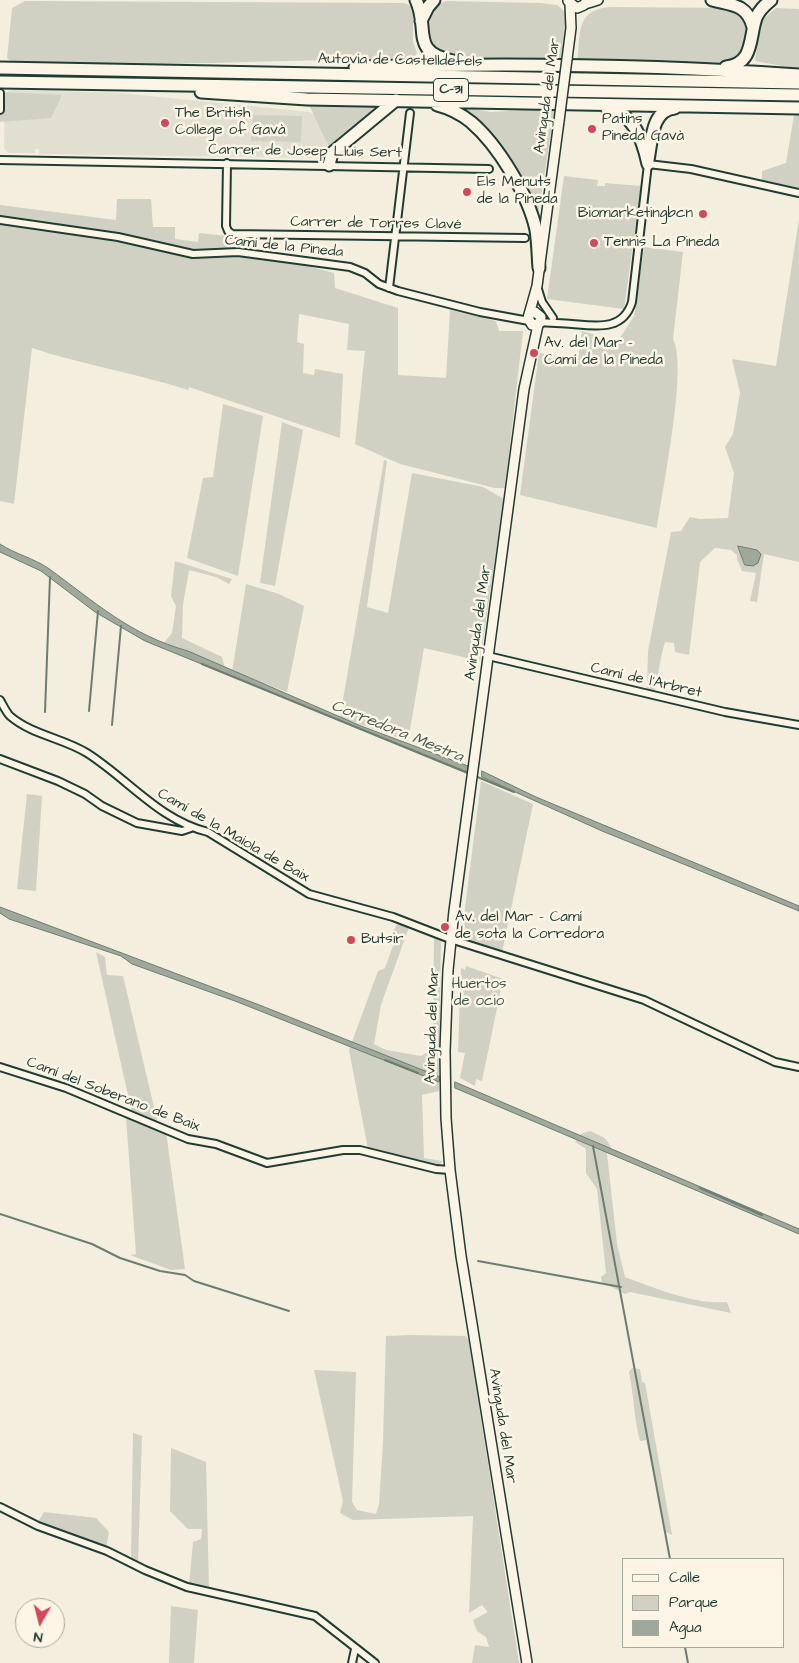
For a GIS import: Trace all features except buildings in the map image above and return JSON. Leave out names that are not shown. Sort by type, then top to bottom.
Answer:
[{"type":"highway","points":[[416,0],[424,46],[434,55],[452,61],[487,65]]},
{"type":"highway","points":[[421,21],[434,0]]},
{"type":"highway","points":[[712,0],[731,4],[747,12],[753,29]]},
{"type":"highway","points":[[693,69],[735,66],[741,63],[749,50],[753,29],[761,8],[771,0]]},
{"type":"highway","points":[[241,72],[487,65],[693,69],[799,75]]},
{"type":"highway","name":"Autovia de Castelldefels","points":[[0,68],[799,84]]},
{"type":"highway","name":"Autovia de Castelldefels","points":[[0,82],[799,95]]},
{"type":"highway","points":[[103,84],[254,97],[799,108]]},
{"type":"highway","points":[[254,97],[299,104],[307,109]]},
{"type":"highway","points":[[329,165],[332,153],[396,100]]},
{"type":"highway","points":[[411,100],[449,109],[471,122],[486,137],[514,179],[533,220],[539,268]]},
{"type":"highway","points":[[597,104],[615,110],[634,126],[642,139],[648,164]]},
{"type":"highway","points":[[648,164],[658,116],[670,108],[689,106]]},
{"type":"street","points":[[568,1],[573,6],[598,0]]},
{"type":"street","name":"Avinguda del Mar","points":[[526,1663],[461,1256],[450,1170],[444,1074],[450,939],[535,319],[539,268],[571,28],[568,1]]},
{"type":"street","name":"Avinguda del Mar","points":[[571,28],[585,4]]},
{"type":"street","points":[[0,93],[0,110]]},
{"type":"street","points":[[389,288],[410,113]]},
{"type":"street","name":"Carrer de Josep Lluis Sert","points":[[0,160],[489,169]]},
{"type":"street","name":"Carrer de Torres Clavé","points":[[227,163],[228,232],[236,234],[525,238]]},
{"type":"street","points":[[648,164],[708,172],[799,193]]},
{"type":"street","name":"Camí de la Pineda","points":[[0,220],[118,237],[193,254],[238,252],[281,260],[339,265],[365,273],[379,284],[389,288],[480,312],[569,324],[610,325],[618,322],[629,310],[648,164]]},
{"type":"street","points":[[537,286],[542,302],[553,318]]},
{"type":"street","name":"Camí de la Pineda","points":[[535,319],[553,318],[569,324]]},
{"type":"street","name":"Camí de l'Arbret","points":[[488,656],[725,712],[799,725]]},
{"type":"street","name":"Camí de la Maiola de Baix","points":[[0,700],[10,716],[43,734],[84,751],[105,765],[144,799],[191,828],[208,832],[309,894],[393,917],[450,939],[644,1000],[775,1062],[799,1067]]},
{"type":"street","points":[[0,759],[58,780],[85,794],[103,807],[137,823],[182,831],[191,828]]},
{"type":"street","name":"Camí del Soberano de Baix","points":[[0,1067],[66,1088],[188,1139],[216,1144],[268,1163],[343,1150],[360,1150],[436,1170],[450,1170]]},
{"type":"street","points":[[0,1507],[38,1526],[107,1551],[145,1570],[187,1587],[315,1616],[354,1649],[375,1663]]},
{"type":"street","points":[[352,1663],[354,1649]]},
{"type":"shaded area","name":"The British College of Gavà","points":[[10,90],[120,93],[310,112],[343,138],[318,158],[39,154],[39,149],[35,149],[35,153],[8,153],[4,148],[5,93]]},
{"type":"green space","points":[[25,1],[404,3],[413,7],[413,42],[417,53],[413,59],[17,65],[7,58],[12,8]]},
{"type":"green space","points":[[446,1],[557,5],[566,13],[562,62],[453,58],[431,47],[428,19],[434,8]]},
{"type":"green space","points":[[610,7],[732,8],[739,13],[746,23],[747,34],[742,55],[729,64],[719,65],[577,62],[580,33],[585,18],[599,9]]},
{"type":"green space","points":[[776,8],[799,9],[799,69],[755,61],[760,22]]},
{"type":"green space","points":[[0,92],[62,95],[51,118],[0,122]]},
{"type":"green space","points":[[308,104],[379,105],[380,109],[332,148]]},
{"type":"green space","points":[[457,106],[491,112],[555,108],[538,215]]},
{"type":"green space","points":[[253,115],[302,116],[301,142],[251,141]]},
{"type":"green space","points":[[794,115],[799,115],[799,189],[762,180],[762,171],[786,163]]},
{"type":"green space","name":"Tennis La Pineda","points":[[564,176],[598,180],[597,186],[605,186],[605,183],[641,186],[624,309],[547,299]]},
{"type":"green space","points":[[117,199],[151,199],[153,227],[175,227],[175,239],[198,242],[199,233],[229,236],[229,253],[308,266],[334,273],[335,288],[398,308],[398,375],[446,378],[450,310],[496,321],[499,331],[523,331],[505,488],[495,488],[400,464],[355,444],[365,351],[347,350],[349,324],[299,314],[297,342],[304,344],[303,373],[314,375],[315,369],[343,374],[340,438],[189,387],[188,390],[32,348],[14,504],[0,501],[0,205],[116,220]]},
{"type":"green space","points":[[799,219],[799,562],[764,554],[757,602],[750,601],[756,573],[742,571],[737,555],[731,550],[715,548],[700,562],[689,655],[675,652],[674,643],[665,642],[655,690],[647,690],[648,651],[671,532],[681,531],[690,517],[700,519],[728,518],[734,473],[725,447],[733,434],[740,393],[732,359],[776,366]]},
{"type":"green space","points":[[644,247],[683,252],[673,339],[677,354],[676,401],[657,528],[520,495],[539,353],[578,359],[582,331],[618,341],[634,316]]},
{"type":"green space","points":[[223,404],[263,416],[238,576],[187,558],[203,478],[213,477]]},
{"type":"green space","points":[[282,422],[303,430],[275,586],[260,583]]},
{"type":"green space","points":[[384,460],[387,461],[367,607],[388,613],[412,473],[483,487],[504,499],[480,661],[424,648],[408,741],[340,717]]},
{"type":"green space","points":[[175,561],[232,579],[229,584],[216,577],[189,570],[183,605],[182,638],[222,657],[225,668],[210,665],[164,643],[172,633],[176,606],[171,596]]},
{"type":"green space","points":[[246,584],[279,594],[304,606],[287,692],[232,672]]},
{"type":"green space","points":[[481,781],[533,804],[502,952],[461,940]]},
{"type":"green space","points":[[27,794],[42,796],[36,891],[17,889]]},
{"type":"green space","points":[[397,924],[409,927],[381,1005],[374,1044],[386,1050],[421,1056],[429,1051],[433,1035],[434,938],[441,939],[439,1091],[422,1095],[424,1158],[442,1161],[439,1167],[368,1149],[349,1050],[378,971],[385,968],[395,940],[391,936]]},
{"type":"green space","points":[[96,952],[105,957],[107,975],[123,976],[158,1124],[132,1113]]},
{"type":"green space","name":"Huertos de ocio","points":[[466,966],[503,979],[482,1081],[476,1079],[475,1086],[460,1078],[465,1053],[458,1052],[461,968],[465,970]]},
{"type":"green space","points":[[126,1117],[166,1132],[185,1269],[171,1270],[130,1255],[136,1254]]},
{"type":"green space","points":[[590,1131],[605,1138],[611,1147],[607,1154],[617,1244],[625,1277],[662,1291],[689,1298],[702,1301],[727,1302],[731,1313],[630,1292],[625,1294],[602,1282],[601,1277],[606,1273],[597,1189],[586,1173],[586,1149],[575,1142],[581,1134]]},
{"type":"green space","points":[[386,1336],[466,1336],[469,1341],[519,1663],[472,1663],[475,1645],[489,1647],[486,1637],[477,1631],[473,1620],[488,1612],[482,1605],[469,1613],[473,1516],[353,1520],[340,1513],[343,1501],[314,1370],[356,1372],[352,1502],[357,1510],[376,1514],[379,1504],[383,1442]]},
{"type":"green space","points":[[632,1368],[640,1369],[642,1382],[645,1383],[672,1535],[666,1532],[646,1440],[640,1441],[629,1372]]},
{"type":"green space","points":[[133,1433],[142,1436],[138,1562],[131,1559]]},
{"type":"green space","points":[[171,1448],[206,1462],[209,1589],[189,1585],[193,1542],[201,1539],[202,1529],[188,1529],[170,1511]]},
{"type":"green space","points":[[44,1512],[96,1518],[109,1532],[106,1548],[38,1522]]},
{"type":"green space","points":[[171,1606],[198,1610],[194,1663],[169,1663]]},
{"type":"water","points":[[0,544],[48,568],[114,616],[148,636],[188,651],[361,726],[468,766],[467,772],[145,641],[95,612],[41,571],[0,552]]},
{"type":"water","points":[[738,546],[757,550],[761,554],[758,563],[753,566],[745,565]]},
{"type":"water","points":[[482,771],[536,797],[799,906],[799,911],[602,831],[482,777]]},
{"type":"water","points":[[0,907],[262,1006],[440,1077],[439,1082],[235,1001],[132,964],[121,956],[9,919],[0,913]]},
{"type":"water","points":[[455,1082],[799,1229],[799,1234],[455,1088]]},
{"type":"waterway","points":[[45,712],[50,577]]},
{"type":"waterway","points":[[89,711],[98,611]]},
{"type":"waterway","points":[[112,725],[121,626]]},
{"type":"waterway","name":"Corredora Mestra","points":[[202,664],[470,774]]},
{"type":"waterway","name":"Corredora Mestra","points":[[475,776],[514,792]]},
{"type":"waterway","points":[[385,1060],[418,1073]]},
{"type":"waterway","points":[[593,1146],[670,1558]]},
{"type":"waterway","points":[[700,1188],[762,1215]]},
{"type":"waterway","points":[[0,1214],[92,1244],[120,1258],[160,1271],[185,1275],[194,1281],[289,1311]]},
{"type":"waterway","points":[[478,1261],[621,1287]]},
{"type":"waterway","points":[[685,1648],[688,1663]]},
{"type":"place","name":"The British College of Gavà","points":[[165,123]]},
{"type":"place","name":"Patins Pineda Gavà","points":[[592,129]]},
{"type":"place","name":"Els Menuts de la Pineda","points":[[467,192]]},
{"type":"place","name":"Biomarketingbcn","points":[[703,214]]},
{"type":"place","name":"Tennis La Pineda","points":[[594,243]]},
{"type":"place","name":"Av. del Mar - Camí de la Pineda","points":[[534,353]]},
{"type":"place","name":"Av. del Mar - Camí de sota la Corredora","points":[[445,927]]},
{"type":"place","name":"Butsir","points":[[351,940]]}]
